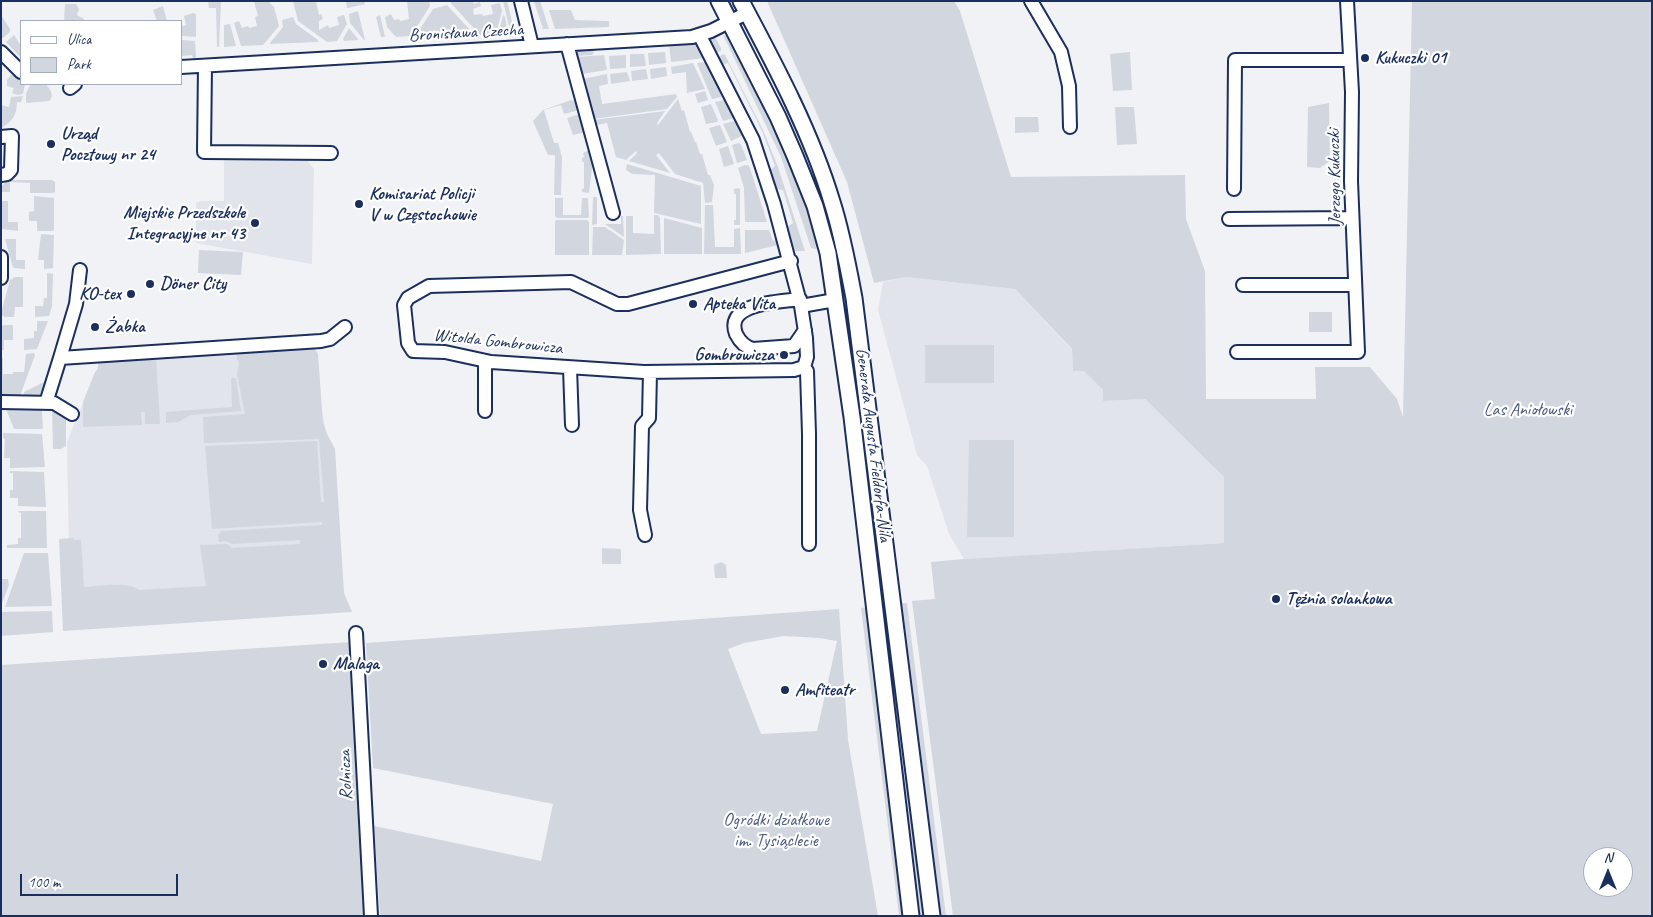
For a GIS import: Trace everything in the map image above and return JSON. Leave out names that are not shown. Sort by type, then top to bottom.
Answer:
[{"type":"street","points":[[521,1],[532,46]]},
{"type":"street","name":"Generała Augusta Fieldorfa-Nila","points":[[719,1],[778,117],[815,206],[828,253],[852,417],[911,916]]},
{"type":"street","points":[[1031,1],[1060,52],[1069,86],[1070,127]]},
{"type":"street","name":"Jerzego Kukuczki","points":[[1237,352],[1358,352],[1352,218],[1352,92],[1347,1]]},
{"type":"street","name":"Bronisława Czecha","points":[[182,67],[700,36],[730,22],[744,7]]},
{"type":"street","name":"Generała Augusta Fieldorfa-Nila","points":[[744,7],[796,110],[814,152],[832,201],[845,250],[855,308],[932,916]]},
{"type":"street","points":[[700,36],[753,140],[791,261],[801,302],[807,357],[804,367],[807,371],[810,434],[808,544]]},
{"type":"street","points":[[568,44],[613,213]]},
{"type":"street","points":[[1,52],[20,71]]},
{"type":"street","points":[[1234,189],[1234,60],[1350,60]]},
{"type":"street","points":[[205,66],[204,152],[331,153]]},
{"type":"street","points":[[1,136],[12,136],[11,170],[1,175]]},
{"type":"street","points":[[1229,219],[1352,218]]},
{"type":"street","points":[[1,257],[1,278]]},
{"type":"street","name":"Witolda Gombrowicza","points":[[791,261],[628,304],[617,304],[571,282],[429,286],[408,298],[404,305],[408,343],[413,350],[445,352],[485,361],[570,368],[650,372],[794,370],[804,367]]},
{"type":"street","points":[[46,403],[76,304],[80,270]]},
{"type":"street","points":[[1243,284],[1355,285]]},
{"type":"street","points":[[805,330],[794,346],[789,348],[753,349],[742,344],[735,330],[736,320],[740,313],[750,306],[835,300]]},
{"type":"street","points":[[60,358],[321,341],[330,338],[345,327]]},
{"type":"street","points":[[485,361],[485,411]]},
{"type":"street","points":[[570,368],[572,425]]},
{"type":"street","points":[[645,535],[640,510],[642,426],[649,418],[650,372]]},
{"type":"street","points":[[1,402],[54,403],[72,414]]},
{"type":"street","name":"Rolnicza","points":[[356,633],[371,916]]},
{"type":"shaded area","name":"Miejskie Przedszkole Integracyjne nr 43","points":[[224,158],[305,158],[314,169],[312,264],[196,243],[196,203],[201,201],[224,201]]},
{"type":"shaded area","points":[[906,277],[1015,289],[1072,350],[1073,371],[1084,371],[1103,390],[1103,401],[1145,399],[1224,477],[1224,543],[964,559],[949,534],[927,466],[917,455],[878,310],[883,282]]},
{"type":"shaded area","points":[[308,345],[327,436],[344,595],[70,614],[67,442],[101,359]]},
{"type":"green space","points":[[221,1],[219,47],[217,47],[216,8],[209,8],[208,2]]},
{"type":"green space","points":[[254,1],[268,1],[274,7],[279,26],[263,45],[241,46],[234,23],[239,21],[242,28],[257,26],[255,17],[258,16]]},
{"type":"green space","points":[[293,1],[316,1],[319,15],[321,14],[323,19],[319,21],[319,30],[328,25],[329,28],[339,25],[337,17],[344,15],[347,24],[337,41],[327,42],[298,21]]},
{"type":"green space","points":[[346,1],[364,1],[365,4],[347,8]]},
{"type":"green space","points":[[407,1],[429,1],[430,6],[411,36],[396,37],[387,27],[385,17],[391,14],[394,20],[409,19]]},
{"type":"green space","points":[[449,1],[473,1],[474,4],[480,2],[481,6],[473,9],[474,15],[482,14],[483,16],[493,14],[491,5],[500,3],[502,11],[496,34],[480,35]]},
{"type":"green space","points":[[503,1],[507,1],[515,34],[512,34],[510,30]]},
{"type":"green space","points":[[534,1],[540,1],[549,29],[543,29]]},
{"type":"green space","name":"Las Aniołowski","points":[[767,1],[954,1],[960,11],[1011,177],[1185,175],[1186,219],[1205,271],[1206,399],[1316,399],[1315,367],[1370,367],[1397,399],[1403,417],[1412,1],[1652,1],[1652,913],[1648,916],[953,916],[912,601],[935,599],[931,562],[1224,543],[1224,477],[1145,399],[1103,401],[1103,390],[1084,371],[1073,371],[1072,349],[1015,289],[906,277],[874,283],[847,182]]},
{"type":"green space","points":[[65,4],[76,4],[79,9],[78,16],[84,20],[64,20]]},
{"type":"green space","points":[[447,5],[471,31],[472,35],[446,33],[416,35],[433,9]]},
{"type":"green space","points":[[163,6],[167,20],[157,20],[153,10]]},
{"type":"green space","points":[[549,10],[571,10],[575,20],[609,21],[609,27],[555,29]]},
{"type":"green space","points":[[358,11],[365,40],[350,23],[349,14]]},
{"type":"green space","points":[[196,14],[196,37],[182,36],[182,27],[186,25],[184,16]]},
{"type":"green space","points":[[1,15],[10,29],[10,32],[3,38],[1,37]]},
{"type":"green space","points":[[380,15],[385,37],[381,37],[376,17]]},
{"type":"green space","points":[[503,15],[508,33],[500,34],[499,32]]},
{"type":"green space","points":[[293,17],[296,24],[318,40],[318,42],[270,44],[283,27],[282,20]]},
{"type":"green space","points":[[230,24],[236,46],[224,47],[224,25]]},
{"type":"green space","points":[[349,28],[358,40],[344,41],[343,39]]},
{"type":"green space","points":[[14,35],[20,44],[20,57],[6,42]]},
{"type":"green space","points":[[714,35],[721,51],[714,54],[708,42]]},
{"type":"green space","points":[[723,35],[729,36],[784,145],[795,172],[819,248],[811,248],[781,157]]},
{"type":"green space","points":[[182,40],[195,41],[196,58],[193,59],[192,55],[182,56]]},
{"type":"green space","points":[[696,43],[705,58],[671,62],[669,44]]},
{"type":"green space","points":[[591,48],[594,52],[592,55],[575,56],[575,50]]},
{"type":"green space","points":[[665,52],[666,63],[649,65],[648,53]]},
{"type":"green space","points":[[1130,52],[1132,90],[1113,91],[1110,54]]},
{"type":"green space","points":[[630,54],[644,54],[646,66],[630,67]]},
{"type":"green space","points":[[723,54],[725,55],[763,130],[778,167],[805,251],[793,251],[787,227],[793,223],[783,190],[775,189],[769,171],[775,166],[762,131],[728,63],[721,65],[717,58]]},
{"type":"green space","points":[[604,55],[607,70],[582,74],[575,59],[576,57]]},
{"type":"green space","points":[[626,55],[626,68],[610,69],[609,56]]},
{"type":"green space","points":[[707,62],[722,97],[712,99],[697,63]]},
{"type":"green space","points":[[693,63],[705,89],[687,93],[686,72],[672,74],[671,67]]},
{"type":"green space","points":[[666,67],[667,76],[651,79],[650,69]]},
{"type":"green space","points":[[646,69],[648,79],[632,81],[631,71]]},
{"type":"green space","points":[[627,72],[630,81],[611,84],[610,74]]},
{"type":"green space","points":[[607,74],[608,84],[599,86],[602,104],[676,94],[677,97],[667,109],[593,119],[582,79]]},
{"type":"green space","points":[[11,75],[20,77],[20,85],[25,85],[23,94],[17,95],[12,93],[14,88],[7,86],[7,80]]},
{"type":"green space","points":[[30,85],[47,85],[52,95],[49,101],[26,103],[26,93]]},
{"type":"green space","points":[[705,91],[708,100],[698,103],[695,94]]},
{"type":"green space","points":[[23,96],[21,102],[17,102],[13,118],[1,128],[1,105],[9,107],[11,97]]},
{"type":"green space","points":[[678,99],[682,111],[684,110],[690,132],[700,154],[702,154],[708,175],[710,175],[714,185],[712,202],[705,203],[703,183],[675,174],[659,153],[656,155],[670,173],[629,161],[637,153],[636,151],[626,160],[616,157],[607,123],[596,125],[593,120],[665,111],[657,123],[658,125]]},
{"type":"green space","points":[[571,100],[577,102],[580,110],[564,114],[561,105],[544,110],[554,143],[558,143],[562,157],[561,195],[554,195],[555,155],[548,155],[533,121],[543,110]]},
{"type":"green space","points":[[724,100],[733,118],[723,121],[715,102]]},
{"type":"green space","points":[[1329,103],[1330,161],[1320,168],[1307,167],[1308,107]]},
{"type":"green space","points":[[711,104],[718,120],[717,122],[706,124],[701,107]]},
{"type":"green space","points":[[1115,107],[1134,107],[1137,144],[1117,145]]},
{"type":"green space","points":[[580,114],[586,132],[573,135],[567,118]]},
{"type":"green space","points":[[1015,117],[1038,117],[1039,132],[1015,133]]},
{"type":"green space","points":[[738,120],[744,135],[731,141],[723,124]]},
{"type":"green space","points":[[720,125],[727,142],[716,146],[709,128]]},
{"type":"green space","points":[[739,143],[747,160],[737,163],[732,145]]},
{"type":"green space","points":[[728,146],[734,164],[724,167],[719,149]]},
{"type":"green space","points":[[589,150],[593,160],[589,193],[582,192],[584,188],[584,162],[582,162],[582,158],[584,157],[583,153]]},
{"type":"green space","points":[[627,164],[701,186],[701,224],[654,213],[655,175],[632,174],[626,170]]},
{"type":"green space","points":[[748,165],[750,168],[767,222],[745,222],[744,188],[738,168]]},
{"type":"green space","points":[[7,180],[52,180],[55,182],[55,192],[30,193],[30,183],[10,182],[10,192],[1,192],[1,187]]},
{"type":"green space","points":[[739,188],[740,225],[734,225],[734,220],[736,220],[736,194],[734,194],[734,189]]},
{"type":"green space","points":[[34,196],[54,198],[53,231],[37,231],[37,221],[29,221],[29,212],[34,211]]},
{"type":"green space","points":[[593,197],[597,197],[597,224],[592,225]]},
{"type":"green space","points":[[555,198],[563,198],[563,215],[581,215],[582,198],[588,198],[588,218],[557,218],[555,216]]},
{"type":"green space","points":[[1,201],[8,201],[8,222],[18,222],[18,231],[2,229]]},
{"type":"green space","points":[[705,205],[713,205],[715,247],[734,247],[734,229],[740,228],[741,254],[704,254]]},
{"type":"green space","points":[[654,215],[658,215],[660,218],[661,254],[626,255],[626,216],[633,216],[633,233],[654,234]]},
{"type":"green space","points":[[621,216],[623,216],[624,237],[605,224],[621,224]]},
{"type":"green space","points":[[664,218],[702,228],[702,254],[664,254]]},
{"type":"green space","points":[[556,220],[587,220],[589,222],[589,255],[555,255]]},
{"type":"green space","points":[[593,227],[605,227],[624,240],[622,255],[592,255]]},
{"type":"green space","points":[[745,230],[769,230],[773,241],[779,239],[782,244],[745,253]]},
{"type":"green space","points":[[41,234],[54,235],[53,268],[44,269],[44,260],[38,260]]},
{"type":"green space","points":[[5,239],[16,239],[16,260],[25,260],[25,269],[13,268]]},
{"type":"green space","points":[[199,250],[243,252],[241,275],[198,273]]},
{"type":"green space","points":[[47,273],[53,274],[52,306],[49,316],[35,317],[35,306],[43,306],[44,298],[47,298]]},
{"type":"green space","points":[[15,277],[23,277],[23,307],[15,307],[14,317],[5,317],[1,313],[10,280]]},
{"type":"green space","points":[[1309,312],[1332,312],[1332,332],[1309,332]]},
{"type":"green space","points":[[37,321],[48,321],[37,349],[24,350],[24,339],[34,338],[34,331],[37,331]]},
{"type":"green space","points":[[13,325],[13,340],[4,340],[4,350],[1,350],[1,326]]},
{"type":"green space","points":[[308,345],[315,349],[318,354],[323,423],[335,449],[344,593],[352,612],[63,631],[59,539],[73,538],[74,540],[81,540],[84,587],[121,585],[134,587],[139,590],[206,586],[201,545],[227,544],[232,548],[300,544],[300,540],[232,544],[226,541],[219,542],[218,535],[221,531],[322,525],[322,522],[212,529],[205,446],[317,441],[321,502],[324,502],[319,439],[204,443],[203,417],[245,414],[237,374],[239,363],[237,352]]},
{"type":"green space","points":[[925,345],[994,345],[994,383],[925,383]]},
{"type":"green space","points":[[34,353],[35,355],[20,396],[1,396],[1,358],[3,358],[3,374],[13,374],[13,372],[24,372],[26,354]]},
{"type":"green space","points":[[156,357],[160,424],[145,424],[145,412],[141,412],[142,425],[83,427],[83,402],[98,369],[98,360]]},
{"type":"green space","points":[[231,378],[236,378],[241,411],[191,415],[178,422],[166,423],[166,412],[232,407]]},
{"type":"green space","points":[[44,382],[40,395],[24,395],[24,392]]},
{"type":"green space","points":[[6,409],[40,409],[42,411],[43,429],[14,429]]},
{"type":"green space","points":[[52,409],[66,419],[66,446],[61,449],[53,449]]},
{"type":"green space","points":[[3,433],[42,434],[45,467],[10,468],[10,458],[4,458],[5,439],[3,438]]},
{"type":"green space","points":[[969,440],[1014,440],[1014,537],[967,537]]},
{"type":"green space","points":[[10,471],[44,472],[46,507],[18,506],[18,498],[10,498],[10,490],[13,490],[13,473],[10,473]]},
{"type":"green space","points":[[18,511],[46,511],[47,548],[7,548],[7,545],[18,544],[18,538],[21,538],[21,513]]},
{"type":"green space","points":[[602,548],[621,549],[621,564],[602,564]]},
{"type":"green space","points":[[24,553],[48,553],[52,606],[5,607]]},
{"type":"green space","points":[[721,562],[726,565],[727,578],[715,578],[714,565]]},
{"type":"green space","points":[[1,579],[8,579],[9,585],[1,606]]},
{"type":"green space","points":[[899,603],[907,603],[946,916],[938,916]]},
{"type":"green space","points":[[888,605],[926,916],[919,916],[881,606]]},
{"type":"green space","points":[[869,607],[906,916],[899,916],[861,608]]},
{"type":"green space","name":"Ogródki działkowe im. Tysiąclecie","points":[[839,609],[848,740],[878,916],[380,916],[374,826],[541,861],[553,804],[373,768],[366,643]],"holes":[[[784,636],[837,641],[817,731],[761,734],[728,649],[744,643]]]},
{"type":"green space","points":[[52,611],[53,632],[1,636],[1,612]]},
{"type":"green space","points":[[351,642],[364,916],[1,916],[1,665]]},
{"type":"place","name":"Kukuczki 01","points":[[1365,58]]},
{"type":"place","name":"Urząd Pocztowy nr 24","points":[[51,144]]},
{"type":"place","name":"Komisariat Policji V w Częstochowie","points":[[359,204]]},
{"type":"place","name":"Miejskie Przedszkole Integracyjne nr 43","points":[[255,223]]},
{"type":"place","name":"Döner City","points":[[150,284]]},
{"type":"place","name":"KO-tex","points":[[131,294]]},
{"type":"place","name":"Apteka Vita","points":[[693,304]]},
{"type":"place","name":"Żabka","points":[[95,327]]},
{"type":"place","name":"Gombrowicza","points":[[784,355]]},
{"type":"place","name":"Tężnia solankowa","points":[[1276,599]]},
{"type":"place","name":"Malaga","points":[[323,664]]},
{"type":"place","name":"Amfiteatr","points":[[785,690]]}]
